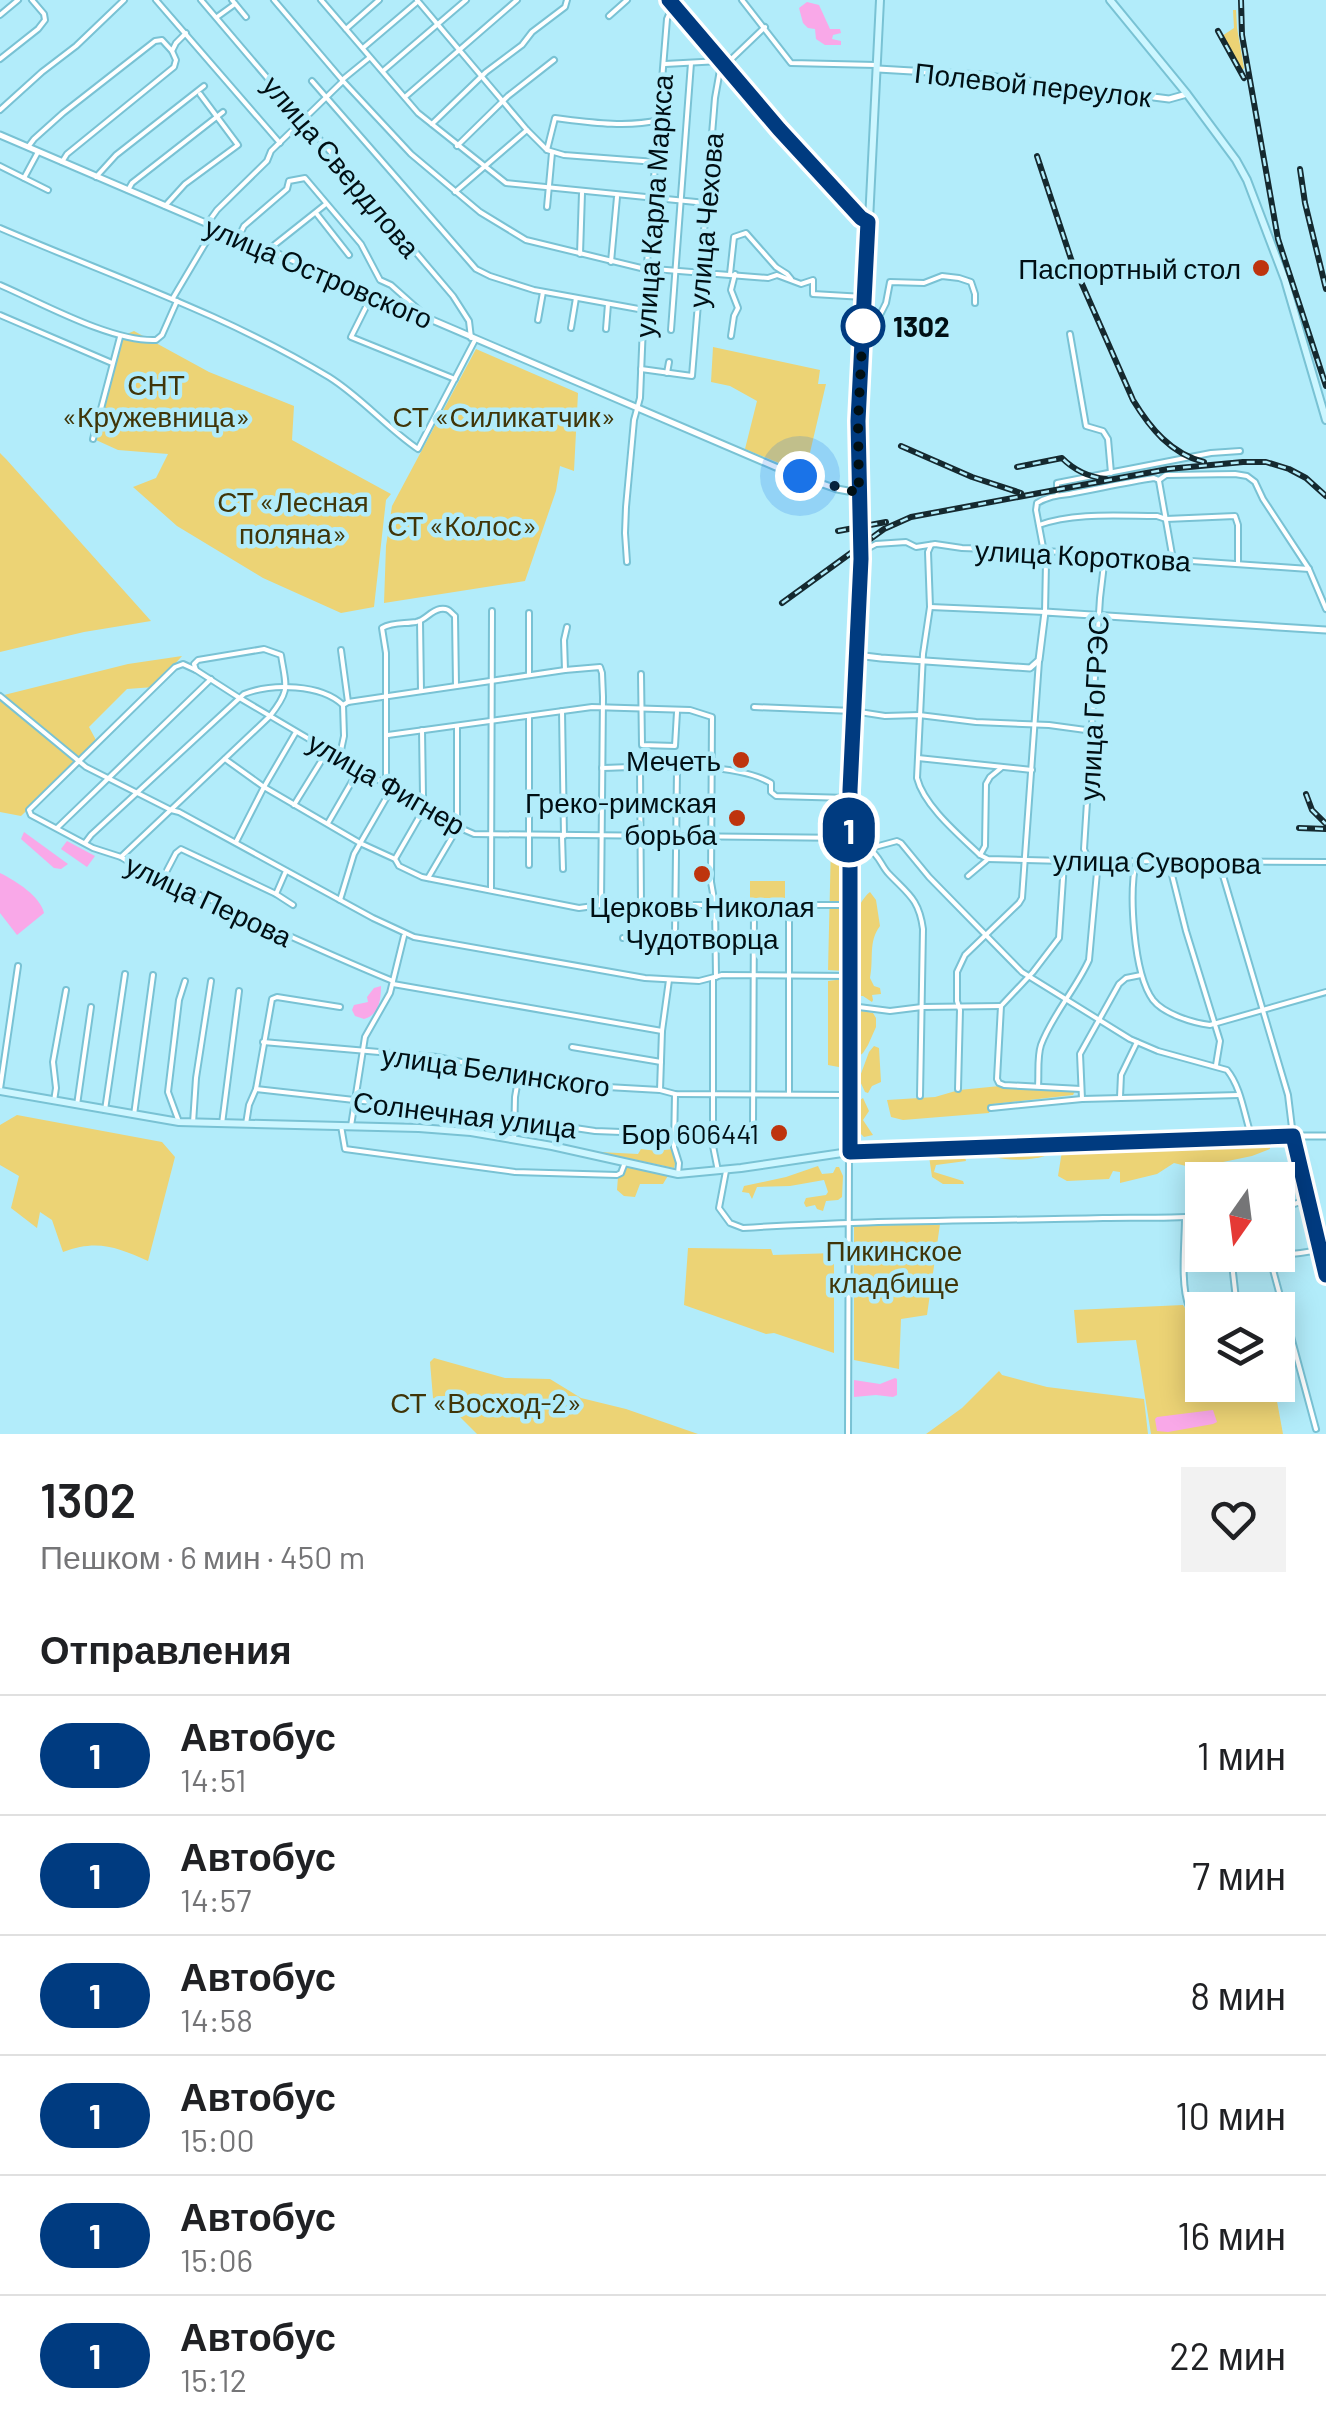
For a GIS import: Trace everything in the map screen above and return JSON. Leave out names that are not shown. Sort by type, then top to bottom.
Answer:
[{"type":"main road","points":[[850,1152],[849,838],[860,552],[858,421],[880,0]]},
{"type":"main road","points":[[1110,0],[1230,151],[1250,186],[1284,280],[1326,420]]},
{"type":"main road","points":[[0,1090],[179,1122],[418,1128],[514,1139],[678,1174],[850,1152],[1293,1136],[1326,1274]]},
{"type":"street","points":[[0,16],[18,0]]},
{"type":"street","points":[[0,59],[45,20],[32,0]]},
{"type":"street","points":[[0,110],[124,0]]},
{"type":"street","points":[[156,0],[280,143]]},
{"type":"street","name":"улица Свердлова","points":[[202,0],[453,296],[469,322],[473,339]]},
{"type":"street","points":[[274,0],[411,154],[487,217],[526,240],[647,269],[768,278],[774,275],[800,284],[813,280],[814,294],[864,297]]},
{"type":"street","points":[[323,0],[418,113],[506,184],[706,202]]},
{"type":"street","points":[[346,29],[379,0]]},
{"type":"street","points":[[363,48],[418,0],[526,130],[549,151],[656,162]]},
{"type":"street","points":[[383,71],[466,0]]},
{"type":"street","points":[[405,97],[518,0]]},
{"type":"street","points":[[432,124],[532,32],[565,7],[567,0]]},
{"type":"street","points":[[609,16],[628,0]]},
{"type":"street","points":[[742,0],[791,63],[878,67]]},
{"type":"street","points":[[217,17],[234,2],[246,17]]},
{"type":"street","points":[[671,2],[833,189],[868,222]]},
{"type":"street","name":"улица Карла Маркса","points":[[638,408],[671,2]]},
{"type":"street","points":[[664,64],[722,64],[764,27]]},
{"type":"street","points":[[172,51],[186,33]]},
{"type":"street","points":[[28,147],[63,114],[155,41],[162,40],[172,51],[174,67],[66,154],[62,162]]},
{"type":"street","points":[[207,224],[216,210],[270,158],[272,151],[370,56]]},
{"type":"street","points":[[457,146],[503,101],[554,60]]},
{"type":"street","points":[[671,330],[691,63]]},
{"type":"street","name":"улица Чехова","points":[[667,372],[692,376],[715,98],[722,64]]},
{"type":"street","name":"Полевой переулок","points":[[878,67],[1017,79],[1169,99],[1187,94]]},
{"type":"street","points":[[312,81],[473,267],[544,292],[644,310]]},
{"type":"street","points":[[96,176],[116,155],[204,86]]},
{"type":"street","points":[[165,206],[194,177],[238,145],[200,94]]},
{"type":"street","points":[[128,190],[223,112]]},
{"type":"street","points":[[547,207],[554,118],[628,124],[659,120]]},
{"type":"street","points":[[455,192],[526,130]]},
{"type":"street","name":"улица Островского","points":[[0,136],[785,471],[859,493]]},
{"type":"street","points":[[24,178],[38,152]]},
{"type":"street","points":[[0,166],[48,190]]},
{"type":"street","points":[[239,237],[244,226],[287,189],[289,181],[305,178],[361,244],[380,280],[420,310],[421,316]]},
{"type":"street","points":[[580,254],[582,192]]},
{"type":"street","points":[[611,262],[617,196]]},
{"type":"street","points":[[268,250],[326,204]]},
{"type":"street","points":[[316,213],[349,255]]},
{"type":"street","points":[[0,285],[120,337],[156,340],[162,335],[175,299],[215,227]]},
{"type":"street","points":[[0,228],[253,335],[333,380],[418,450],[473,339]]},
{"type":"street","points":[[731,336],[738,308],[731,290],[734,237],[746,234],[791,279]]},
{"type":"street","points":[[864,316],[881,313],[890,282],[924,283],[942,276],[960,278],[970,282],[974,303]]},
{"type":"street","points":[[538,320],[544,292]]},
{"type":"street","points":[[372,294],[351,338],[456,379]]},
{"type":"street","points":[[571,328],[576,298]]},
{"type":"street","points":[[606,329],[608,304]]},
{"type":"street","points":[[0,315],[112,363]]},
{"type":"street","points":[[1070,334],[1086,426],[1103,432],[1108,440],[1111,473]]},
{"type":"street","points":[[94,439],[120,337]]},
{"type":"street","points":[[641,370],[667,372],[669,362]]},
{"type":"street","points":[[627,562],[624,533],[638,408]]},
{"type":"street","points":[[1057,494],[1057,483],[1240,451]]},
{"type":"street","points":[[1159,480],[1166,475],[1243,475],[1255,482],[1309,570],[1326,609]]},
{"type":"street","points":[[958,1089],[958,965],[1021,901],[1047,576],[1037,503],[1057,494],[1159,480]]},
{"type":"street","points":[[1159,480],[1172,560]]},
{"type":"street","points":[[1039,525],[1098,517],[1235,516],[1238,565]]},
{"type":"street","name":"улица Короткова","points":[[860,552],[876,544],[906,542],[916,546],[1309,570]]},
{"type":"street","points":[[931,545],[918,758],[1032,770]]},
{"type":"street","name":"улица ГоГРЭС","points":[[1088,859],[1084,853],[1105,556]]},
{"type":"street","points":[[930,607],[1326,630]]},
{"type":"street","points":[[386,784],[386,653],[382,628],[388,623],[420,621],[438,609],[455,616],[456,686]]},
{"type":"street","points":[[491,890],[492,611]]},
{"type":"street","points":[[529,613],[529,676]]},
{"type":"street","points":[[420,621],[421,691]]},
{"type":"street","points":[[564,670],[566,627]]},
{"type":"street","points":[[121,857],[270,716],[288,687],[282,655],[264,650],[198,660],[194,664],[196,670]]},
{"type":"street","points":[[340,757],[346,704],[341,650]]},
{"type":"street","points":[[856,654],[1030,668],[1038,677]]},
{"type":"street","points":[[1030,668],[1039,660]]},
{"type":"street","name":"улица Фигнер","points":[[79,761],[175,666],[183,664],[474,834],[849,838]]},
{"type":"street","points":[[346,704],[564,670],[600,668],[602,904]]},
{"type":"street","points":[[641,674],[642,746],[675,746],[677,710]]},
{"type":"street","points":[[57,828],[211,679]]},
{"type":"street","points":[[85,844],[238,698],[264,688],[288,687]]},
{"type":"street","name":"улица Фигнер","points":[[288,687],[323,692],[346,704]]},
{"type":"street","points":[[0,696],[89,769],[179,812],[404,934],[609,973],[669,980],[754,975],[850,976]]},
{"type":"street","points":[[388,734],[592,707],[677,710],[712,717],[713,1146],[722,1170],[719,1208],[737,1226],[1185,1218]]},
{"type":"street","points":[[754,707],[853,710],[886,716],[1049,724],[1092,731]]},
{"type":"street","points":[[562,711],[562,870]]},
{"type":"street","points":[[529,716],[529,865]]},
{"type":"street","points":[[428,878],[456,826],[456,726]]},
{"type":"street","points":[[396,859],[422,806],[422,730]]},
{"type":"street","points":[[236,842],[296,732]]},
{"type":"street","points":[[294,805],[328,750]]},
{"type":"street","name":"улица Суворова","points":[[918,758],[919,787],[936,810],[988,859],[1326,862]]},
{"type":"street","points":[[225,760],[294,805],[396,859],[399,866],[428,878],[571,907],[849,906]]},
{"type":"street","name":"улица Перова","points":[[79,761],[29,812],[85,844],[393,982],[662,1030]]},
{"type":"street","points":[[602,768],[713,768],[760,776],[772,782],[771,792],[776,796],[850,798]]},
{"type":"street","points":[[640,768],[641,905]]},
{"type":"street","points":[[623,938],[676,935],[677,768]]},
{"type":"street","points":[[980,855],[985,846],[986,786],[1002,768]]},
{"type":"street","points":[[328,823],[359,769]]},
{"type":"street","points":[[340,900],[360,843],[392,788]]},
{"type":"street","points":[[849,854],[902,843],[929,877],[1028,976],[1137,1042],[1216,1065],[1230,1073],[1252,1138]]},
{"type":"street","points":[[163,878],[181,849],[293,905]]},
{"type":"street","points":[[869,849],[910,893],[921,916],[920,1096]]},
{"type":"street","points":[[968,876],[988,859]]},
{"type":"street","points":[[1064,861],[1059,938],[1001,1006],[998,1082],[1080,1089]]},
{"type":"street","points":[[1038,1086],[1040,1047],[1084,974],[1090,954],[1098,861]]},
{"type":"street","points":[[1136,861],[1134,919],[1141,975],[1158,1005],[1201,1024],[1216,1024],[1326,992]]},
{"type":"street","points":[[1169,861],[1186,931],[1216,1024],[1220,1047],[1216,1065]]},
{"type":"street","points":[[1218,862],[1290,1103],[1293,1136],[1326,1136]]},
{"type":"street","points":[[276,894],[286,870]]},
{"type":"street","points":[[790,904],[790,1094]]},
{"type":"street","points":[[753,1127],[754,905]]},
{"type":"street","points":[[351,1126],[368,1028],[383,1007],[393,982],[404,934]]},
{"type":"street","points":[[0,1090],[18,966]]},
{"type":"street","points":[[105,1110],[124,974]]},
{"type":"street","points":[[134,1115],[153,975]]},
{"type":"street","points":[[1082,1099],[1080,1054],[1120,982],[1141,975]]},
{"type":"street","points":[[660,1090],[669,980]]},
{"type":"street","points":[[192,1123],[211,981]]},
{"type":"street","points":[[179,1122],[168,1092],[179,1000],[185,982]]},
{"type":"street","points":[[54,1102],[53,1062],[66,990]]},
{"type":"street","points":[[222,1124],[238,991]]},
{"type":"street","points":[[246,1124],[272,999],[340,1007]]},
{"type":"street","points":[[849,1006],[884,1011],[1001,1006]]},
{"type":"street","points":[[77,1105],[91,1007]]},
{"type":"street","name":"улица Белинского","points":[[263,1042],[437,1057],[572,1085],[675,1094],[848,1095]]},
{"type":"street","points":[[1120,1098],[1122,1075],[1137,1042]]},
{"type":"street","points":[[572,1047],[660,1062]]},
{"type":"street","points":[[514,1139],[519,1074]]},
{"type":"street","name":"Солнечная улица","points":[[256,1089],[595,1131],[674,1134]]},
{"type":"street","points":[[675,1094],[678,1174]]},
{"type":"street","points":[[991,1108],[1082,1099],[1239,1095]]},
{"type":"street","points":[[340,1126],[346,1148],[515,1172],[617,1175],[625,1162]]},
{"type":"street","points":[[848,1434],[850,1152]]},
{"type":"street","points":[[1295,1204],[1308,1200]]},
{"type":"street","points":[[1295,1254],[1323,1250]]},
{"type":"street","points":[[1185,1259],[1186,1292]]},
{"type":"street","points":[[1295,1352],[1316,1429]]},
{"type":"green space","points":[[1233,10],[1244,68],[1240,72],[1222,36],[1234,28]]},
{"type":"green space","name":"СТ «Лесная поляна»","points":[[134,331],[209,372],[294,406],[292,440],[391,494],[386,500],[374,607],[341,613],[263,578],[177,526],[133,487],[156,478],[168,454],[118,450],[96,440],[120,337]]},
{"type":"green space","points":[[713,347],[820,370],[818,384],[826,384],[805,474],[745,449],[757,401],[730,386],[711,382]]},
{"type":"green space","points":[[476,349],[578,393],[574,471],[560,466],[556,491],[525,581],[384,603],[392,506]]},
{"type":"green space","points":[[0,453],[151,621],[0,652]]},
{"type":"green space","points":[[182,656],[154,687],[127,689],[89,727],[97,742],[21,816],[0,812],[0,696],[128,664]]},
{"type":"green space","points":[[839,842],[844,852],[844,971],[828,970],[831,844]]},
{"type":"green space","points":[[750,881],[785,881],[785,898],[750,898]]},
{"type":"green space","points":[[870,892],[876,900],[880,926],[873,944],[870,978],[881,994],[872,995],[872,1002],[856,996],[852,983],[852,959],[858,955],[854,944],[856,915]]},
{"type":"green space","points":[[844,979],[844,1068],[828,1065],[828,981]]},
{"type":"green space","points":[[862,1011],[873,1013],[876,1027],[863,1053],[852,1062],[853,1017]]},
{"type":"green space","points":[[874,1046],[879,1048],[881,1082],[868,1093],[859,1079]]},
{"type":"green space","points":[[1000,1086],[1075,1091],[1073,1095],[993,1104],[989,1113],[903,1120],[891,1117],[887,1100],[935,1097]]},
{"type":"green space","points":[[863,1098],[869,1111],[863,1120],[873,1135],[864,1137],[854,1127],[854,1104]]},
{"type":"green space","points":[[17,1115],[162,1142],[175,1157],[148,1261],[107,1246],[63,1252],[52,1220],[40,1212],[37,1228],[11,1208],[19,1176],[0,1165],[0,1125]]},
{"type":"green space","points":[[1264,1141],[1270,1143],[1270,1149],[1223,1162],[1174,1163],[1157,1174],[1120,1183],[1120,1172],[1113,1171],[1109,1179],[1067,1181],[1058,1176],[1062,1151]]},
{"type":"green space","points":[[641,1149],[673,1149],[674,1168],[599,1152],[638,1154]]},
{"type":"green space","points":[[1054,1149],[1046,1156],[1023,1160],[992,1154],[996,1150]]},
{"type":"green space","points":[[964,1153],[966,1161],[936,1165],[934,1172],[964,1184],[943,1184],[932,1177],[929,1156]]},
{"type":"green space","points":[[626,1163],[669,1174],[663,1184],[640,1184],[635,1197],[624,1196],[617,1190],[618,1177]]},
{"type":"green space","points":[[818,1166],[822,1174],[833,1173],[839,1167],[843,1176],[842,1197],[826,1201],[823,1211],[804,1203],[806,1198],[826,1195],[824,1180],[757,1187],[752,1199],[749,1193],[742,1192],[744,1186]]},
{"type":"green space","name":"Пикинское кладбище","points":[[940,1224],[927,1315],[901,1319],[899,1369],[854,1360],[854,1226]]},
{"type":"green space","points":[[688,1248],[771,1249],[773,1255],[834,1253],[834,1353],[684,1305]]},
{"type":"green space","points":[[1183,1305],[1185,1402],[1277,1402],[1283,1434],[1151,1434],[1136,1340],[1077,1343],[1074,1310]]},
{"type":"green space","name":"СТ «Восход-2»","points":[[434,1358],[505,1378],[550,1379],[581,1398],[698,1434],[477,1434],[452,1409],[433,1398],[430,1362]]},
{"type":"green space","points":[[999,1371],[1047,1387],[1144,1399],[1148,1434],[926,1434],[962,1408]]},
{"type":"shaded area","points":[[807,2],[819,5],[830,29],[840,29],[841,33],[832,39],[841,41],[841,45],[825,45],[816,39],[815,29],[803,23],[799,8]]},
{"type":"shaded area","points":[[24,832],[68,864],[54,868],[21,839]]},
{"type":"shaded area","points":[[67,841],[95,856],[87,867],[61,849]]},
{"type":"shaded area","points":[[0,873],[33,895],[44,913],[17,935],[0,913]]},
{"type":"shaded area","points":[[381,986],[380,1002],[373,1014],[364,1019],[355,1016],[354,1005],[368,1002],[374,988]]},
{"type":"shaded area","points":[[895,1378],[897,1395],[893,1397],[854,1397],[854,1380],[880,1384]]},
{"type":"shaded area","points":[[1213,1410],[1217,1422],[1213,1424],[1157,1431],[1157,1417]]},
{"type":"railway","points":[[1241,0],[1242,35],[1278,239],[1326,386]]},
{"type":"railway","points":[[1218,31],[1244,78]]},
{"type":"railway","points":[[1037,156],[1071,259],[1133,400],[1162,438],[1181,453],[1204,462]]},
{"type":"railway","points":[[1300,169],[1326,289]]},
{"type":"railway","points":[[901,446],[1021,493]]},
{"type":"railway","points":[[1017,467],[1062,458],[1082,472],[1106,479]]},
{"type":"railway","points":[[782,603],[884,529],[911,517],[1168,469],[1243,462],[1266,462],[1289,469],[1326,496]]},
{"type":"railway","points":[[838,531],[886,522]]},
{"type":"railway","points":[[1306,794],[1312,810],[1326,824]]},
{"type":"railway","points":[[1299,828],[1326,829]]},
{"type":"bus line","name":"1","points":[[669,0],[779,129],[868,222],[858,421],[861,559],[850,790],[850,1152],[1293,1136],[1326,1275]]},
{"type":"place","name":"Паспортный стол","points":[[1261,268]]},
{"type":"place","name":"1302","points":[[863,326]]},
{"type":"place","name":"Мечеть","points":[[741,760]]},
{"type":"place","name":"Греко-римская борьба","points":[[737,818]]},
{"type":"place","name":"Церковь Николая Чудотворца","points":[[702,874]]},
{"type":"place","name":"Бор 606441","points":[[779,1133]]},
{"type":"route","points":[[800,476],[859,493],[863,326]]},
{"type":"park label","name":"СНТ «Кружевница»","points":[[156,400]]},
{"type":"park label","name":"СТ «Силикатчик»","points":[[504,416]]},
{"type":"park label","name":"СТ «Колос»","points":[[462,525]]}]
